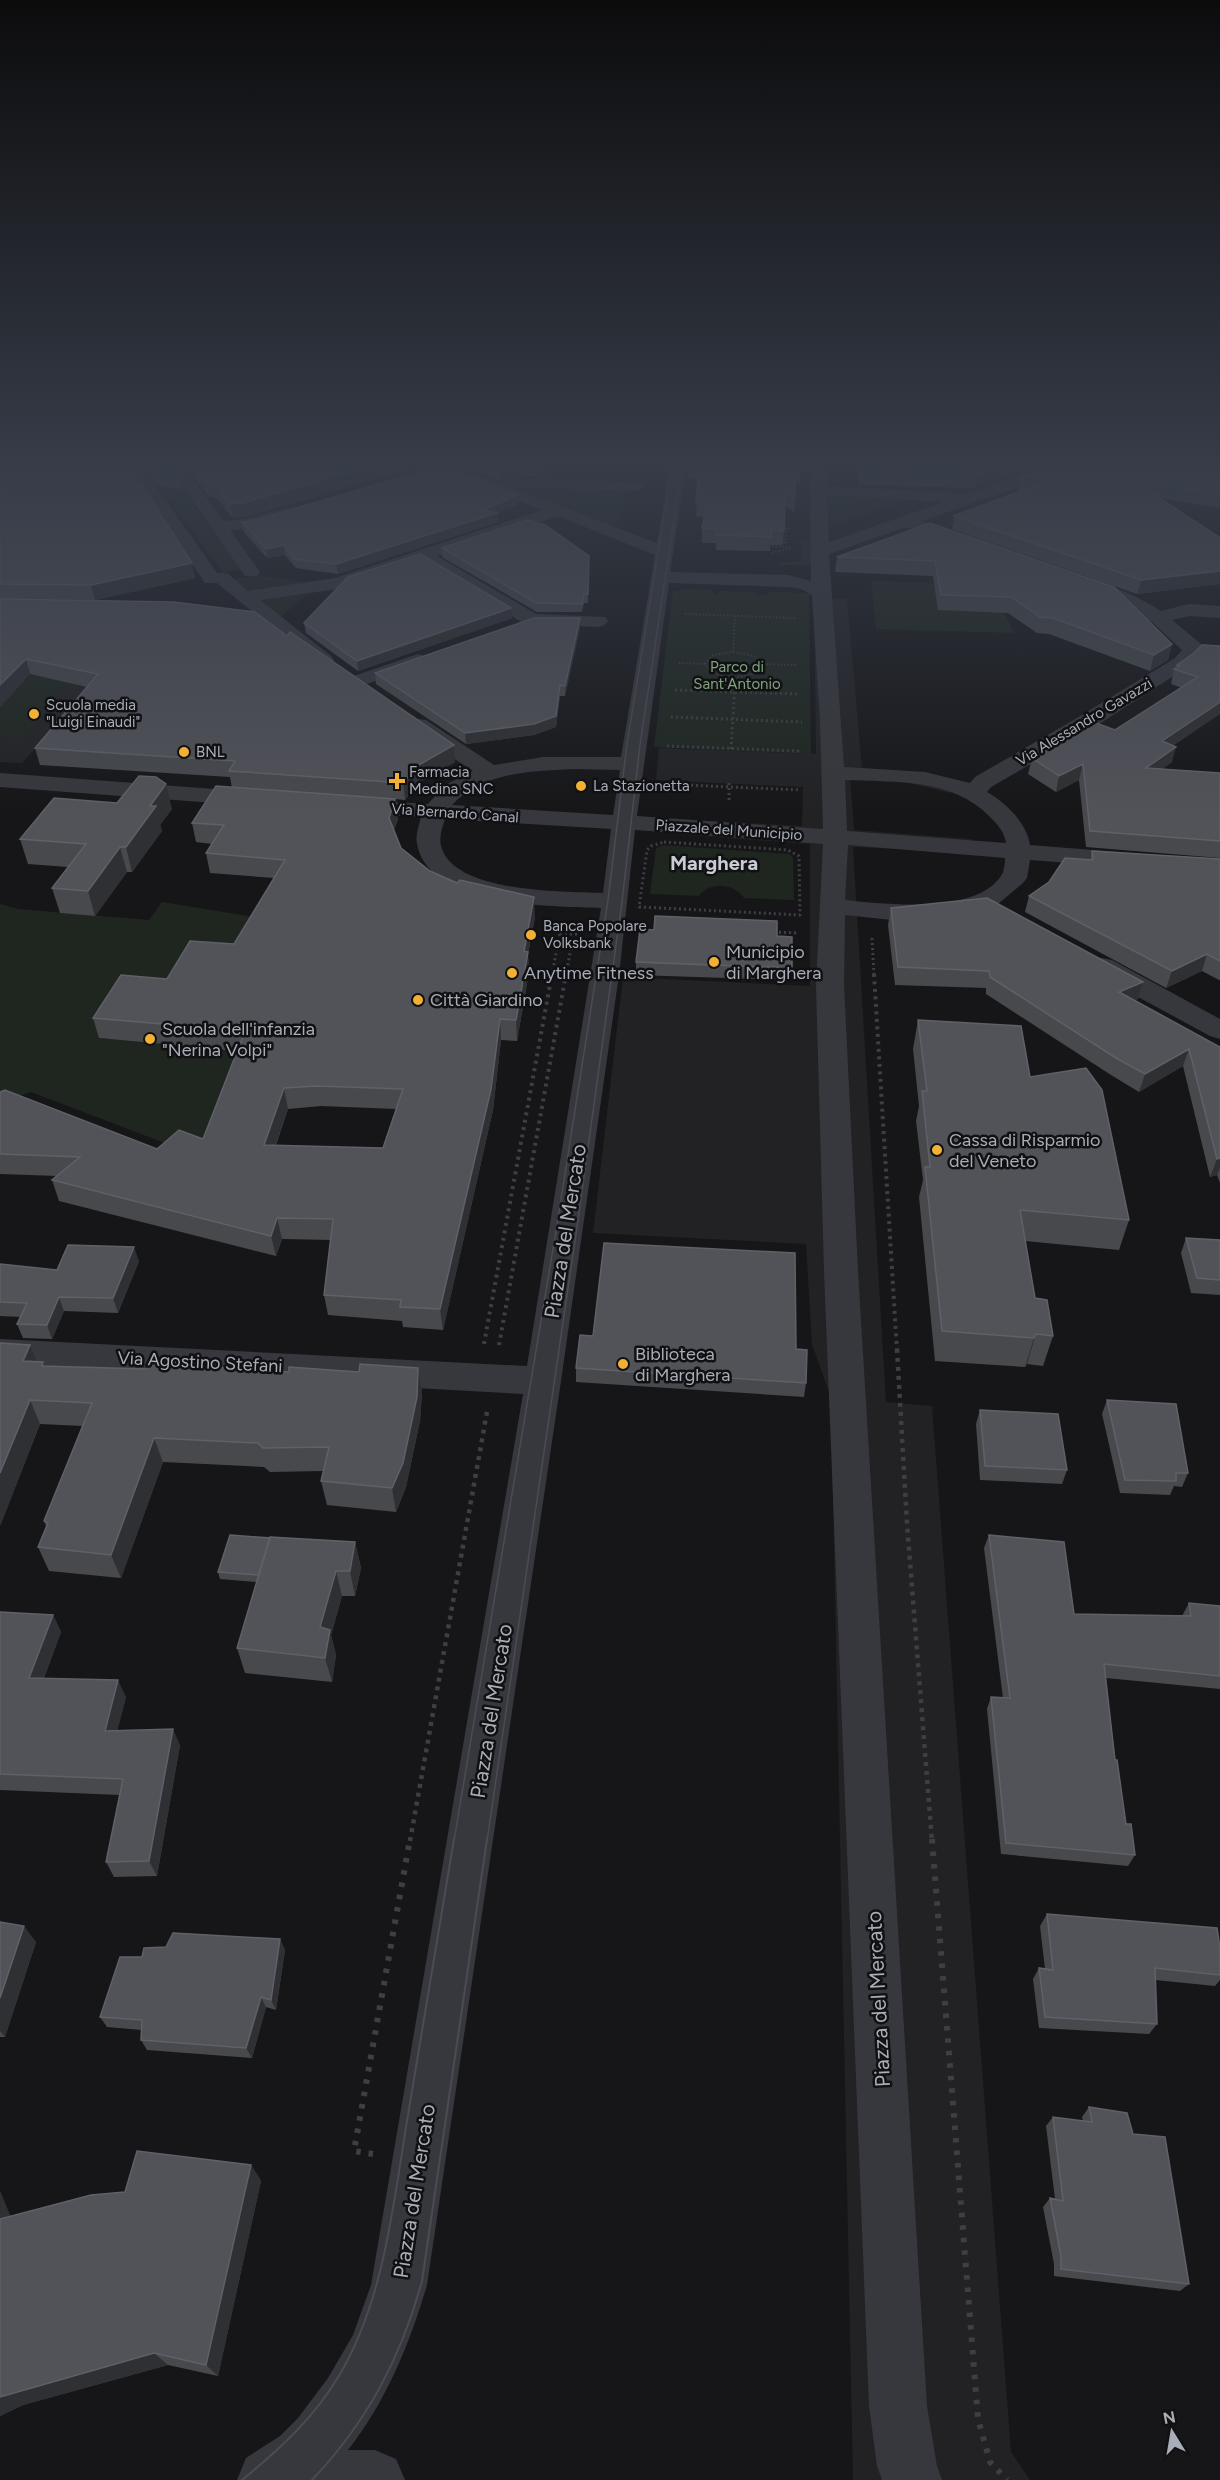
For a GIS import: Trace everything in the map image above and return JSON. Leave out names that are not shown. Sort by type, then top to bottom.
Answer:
[{"type":"street","points":[[210,583],[215,582]]},
{"type":"street","points":[[238,616],[274,622],[288,620],[321,591],[322,582]]},
{"type":"street","points":[[244,597],[342,582]]},
{"type":"street","points":[[468,582],[532,620]]},
{"type":"street","points":[[632,764],[563,762],[524,765],[489,772],[463,785],[444,800],[434,812],[428,827],[427,846],[434,859],[449,873],[470,883],[505,894],[630,908],[623,823],[632,764],[659,582]]},
{"type":"street","points":[[791,582],[807,585],[821,593]]},
{"type":"street","points":[[821,582],[831,722],[836,860],[816,910],[892,912],[994,908],[1014,878],[1019,851],[1017,835],[1000,813],[974,793],[934,780],[833,773]]},
{"type":"street","points":[[1078,582],[1136,603],[1160,619],[1193,650],[1209,654],[1220,652]]},
{"type":"street","points":[[210,583],[244,597],[274,622],[374,695]]},
{"type":"street","points":[[1160,619],[1174,613],[1217,607]]},
{"type":"street","points":[[510,628],[532,620],[598,621]]},
{"type":"street","name":"Via Alessandro Gavazzi","points":[[974,793],[983,782],[1182,662],[1193,650]]},
{"type":"street","points":[[355,682],[432,655]]},
{"type":"street","points":[[404,715],[489,772]]},
{"type":"street","points":[[0,780],[272,800]]},
{"type":"street","name":"Via Bernardo Canal","points":[[330,804],[623,823]]},
{"type":"street","name":"Piazzale del Municipio","points":[[623,823],[1220,867]]},
{"type":"street","name":"Piazza del Mercato","points":[[262,2479],[300,2457],[353,2395],[390,2318],[399,2285],[543,1381],[630,908]]},
{"type":"street","name":"Piazza del Mercato","points":[[816,910],[830,985],[841,1271],[898,2406],[907,2466],[912,2480]]},
{"type":"street","points":[[1076,952],[1220,1030]]},
{"type":"street","name":"Via Agostino Stefani","points":[[0,1352],[543,1381]]},
{"type":"street","points":[[262,2479],[375,2480]]},
{"type":"path","points":[[681,614],[798,618],[798,609]]},
{"type":"path","points":[[733,652],[735,616]]},
{"type":"path","points":[[705,664],[707,659],[713,655],[733,652],[754,656],[763,664]]},
{"type":"path","points":[[675,663],[705,664],[714,673],[735,677],[756,674],[763,664]]},
{"type":"path","points":[[763,664],[798,665],[798,675]]},
{"type":"path","points":[[731,748],[735,677]]},
{"type":"path","points":[[798,684],[798,703]]},
{"type":"path","points":[[671,690],[806,694]]},
{"type":"path","points":[[798,712],[798,732]]},
{"type":"path","points":[[667,717],[831,722]]},
{"type":"path","points":[[664,746],[798,751],[798,741]]},
{"type":"path","points":[[660,784],[801,790]]},
{"type":"path","points":[[664,842],[788,850],[795,853],[800,856],[800,863],[816,910],[630,908],[647,850],[651,846],[664,842]]},
{"type":"path","points":[[765,932],[800,933],[816,910]]},
{"type":"path","points":[[483,1353],[562,923]]},
{"type":"path","points":[[497,1354],[575,927]]},
{"type":"path","points":[[873,945],[907,1524],[978,2419],[990,2462],[1007,2480]]},
{"type":"path","points":[[420,2162],[354,2151],[489,1404]]},
{"type":"shaded area","points":[[814,598],[847,599],[862,768],[908,771],[964,782],[950,793],[909,783],[850,779],[854,830],[972,839],[973,852],[853,847],[886,1402],[932,1406],[1011,2452],[1030,2480],[853,2480],[831,1398],[812,1344],[806,1244],[593,1233],[623,977],[810,986],[810,844],[673,834],[674,819],[802,826],[803,787],[656,780],[659,748],[816,754]]},
{"type":"shaded area","name":"Scuola media \"Luigi Einaudi\"","points":[[0,651],[98,680],[22,763],[0,762]]},
{"type":"green space","points":[[233,582],[308,583],[247,592]]},
{"type":"green space","points":[[871,582],[893,582],[990,585],[1014,633],[876,629]]},
{"type":"green space","points":[[313,590],[280,617],[256,599]]},
{"type":"green space","name":"Parco di Sant'Antonio","points":[[712,590],[713,594],[718,594],[719,591],[756,592],[757,595],[769,595],[769,592],[809,593],[811,754],[654,747],[673,591]]},
{"type":"green space","points":[[0,651],[91,688],[64,684],[24,739],[0,737],[0,707],[34,671]]},
{"type":"green space","points":[[664,845],[789,854],[793,858],[794,900],[744,898],[735,889],[722,886],[709,888],[699,896],[650,894],[656,848]]},
{"type":"green space","name":"Scuola dell'infanzia \"Nerina Volpi\"","points":[[162,902],[323,928],[100,1038],[227,1050],[241,1074],[204,1158],[31,1092],[0,1103],[0,904],[18,909],[149,920]]},
{"type":"building","points":[[0,582],[106,582],[91,585],[0,584]]},
{"type":"building","points":[[343,582],[467,582],[511,608],[357,661],[304,623]]},
{"type":"building","points":[[500,582],[588,582],[588,594],[584,594],[582,604],[536,603]]},
{"type":"building","points":[[939,582],[1099,582],[1114,587],[1172,644],[1154,655],[1053,618],[1040,617],[1011,597],[941,595]]},
{"type":"building","points":[[0,599],[174,602],[255,612],[287,636],[290,632],[454,745],[417,766],[403,783],[229,771],[235,761],[35,748],[98,674],[26,659],[0,685]]},
{"type":"building","points":[[534,618],[580,618],[565,686],[560,685],[556,716],[534,724],[465,733],[375,673]]},
{"type":"building","points":[[1202,645],[1220,646],[1220,702],[1162,741],[1176,747],[1146,768],[1220,773],[1220,841],[1090,831],[1083,764],[1059,776],[1032,758],[1091,721],[1115,730],[1198,677],[1174,669]]},
{"type":"building","points":[[139,776],[156,777],[166,784],[150,806],[156,806],[126,847],[120,847],[88,891],[52,888],[86,844],[20,839],[54,798],[117,803]]},
{"type":"building","points":[[216,786],[395,799],[389,818],[401,848],[430,871],[457,883],[460,880],[534,897],[524,951],[528,952],[516,1020],[500,1019],[491,1089],[440,1309],[400,1307],[401,1300],[324,1295],[333,1219],[277,1218],[271,1236],[52,1180],[80,1157],[0,1154],[0,1092],[5,1090],[157,1149],[179,1130],[203,1139],[245,1031],[93,1018],[121,975],[167,979],[190,941],[234,944],[285,860],[206,853],[224,825],[192,823]],"holes":[[[317,1086],[403,1089],[383,1148],[264,1145],[284,1088]]]},
{"type":"building","points":[[1092,851],[1220,859],[1220,961],[1207,954],[1172,971],[1029,896],[1049,882],[1065,858],[1093,860]]},
{"type":"building","points":[[987,898],[1143,982],[1119,992],[1220,1047],[1220,1158],[1217,1159],[1189,1049],[1145,1074],[1116,1058],[990,977],[989,971],[898,967],[891,908]]},
{"type":"building","name":"Municipio di Marghera","points":[[655,916],[777,921],[777,936],[792,937],[792,968],[636,962],[640,929],[654,930]]},
{"type":"building","points":[[918,1020],[1021,1026],[1030,1077],[1086,1068],[1102,1090],[1129,1220],[1020,1210],[1035,1298],[1047,1300],[1053,1336],[1036,1334],[1034,1338],[942,1331],[925,1167],[930,1167],[922,1091],[927,1091]]},
{"type":"building","points":[[1186,1238],[1220,1240],[1220,1280],[1197,1278]]},
{"type":"building","points":[[604,1243],[795,1253],[796,1349],[807,1350],[806,1383],[576,1368],[580,1335],[593,1336]]},
{"type":"building","points":[[68,1245],[134,1247],[113,1298],[59,1297],[47,1325],[17,1324],[27,1303],[0,1302],[0,1264],[57,1270]]},
{"type":"building","points":[[0,1343],[30,1345],[23,1361],[43,1362],[42,1366],[146,1369],[150,1364],[196,1360],[212,1363],[212,1367],[289,1372],[289,1367],[359,1372],[360,1364],[418,1368],[417,1397],[403,1463],[392,1488],[321,1481],[329,1447],[263,1448],[258,1443],[154,1438],[111,1555],[38,1547],[48,1523],[44,1521],[92,1403],[30,1400],[0,1473]]},
{"type":"building","points":[[1107,1400],[1176,1404],[1188,1473],[1176,1473],[1176,1481],[1125,1480]]},
{"type":"building","points":[[980,1410],[1058,1414],[1067,1470],[985,1466]]},
{"type":"building","points":[[230,1535],[270,1538],[259,1575],[218,1572]]},
{"type":"building","points":[[989,1535],[1064,1542],[1074,1614],[1191,1616],[1189,1603],[1220,1606],[1220,1676],[1104,1664],[1115,1760],[1117,1760],[1126,1824],[1131,1824],[1135,1855],[1006,1843],[991,1697],[1010,1698]]},
{"type":"building","points":[[270,1537],[355,1542],[350,1571],[336,1571],[320,1627],[330,1630],[325,1658],[237,1648]]},
{"type":"building","points":[[0,1612],[53,1615],[29,1678],[118,1680],[105,1731],[173,1729],[149,1861],[106,1862],[123,1779],[0,1774]]},
{"type":"building","points":[[1047,1914],[1217,1928],[1220,1975],[1155,1968],[1157,2024],[1045,2017],[1039,1968],[1053,1970]]},
{"type":"building","points":[[0,1922],[24,1926],[0,1998]]},
{"type":"building","points":[[173,1933],[280,1939],[271,2000],[261,1997],[246,2048],[141,2040],[142,2020],[100,2017],[120,1957],[142,1957],[144,1948],[166,1947]]},
{"type":"building","points":[[1089,2107],[1127,2113],[1133,2134],[1165,2137],[1189,2284],[1061,2269],[1061,2256],[1050,2198],[1063,2201],[1053,2117],[1092,2122]]},
{"type":"building","points":[[137,2151],[251,2165],[206,2365],[154,2353],[0,2397],[0,2219],[91,2195],[125,2192]]},
{"type":"tram line","points":[[454,1841],[557,1225],[608,900],[627,744],[653,582]]},
{"type":"tram line","points":[[487,1841],[577,1227],[622,902],[640,745],[665,582]]},
{"type":"tram line","points":[[242,2480],[283,2444],[330,2390],[355,2345],[367,2315],[377,2283],[391,2219],[454,1839]]},
{"type":"tram line","points":[[312,2480],[332,2458],[380,2388],[404,2336],[422,2281],[487,1839]]},
{"type":"place","name":"Scuola media \"Luigi Einaudi\"","points":[[34,714]]},
{"type":"place","name":"BNL","points":[[184,752]]},
{"type":"place","name":"Farmacia Medina SNC","points":[[397,781]]},
{"type":"place","name":"La Stazionetta","points":[[581,786]]},
{"type":"place","name":"Banca Popolare Volksbank","points":[[531,935]]},
{"type":"place","name":"Municipio di Marghera","points":[[714,962]]},
{"type":"place","name":"Anytime Fitness","points":[[512,973]]},
{"type":"place","name":"Città Giardino","points":[[418,1000]]},
{"type":"place","name":"Scuola dell'infanzia \"Nerina Volpi\"","points":[[150,1039]]},
{"type":"place","name":"Cassa di Risparmio del Veneto","points":[[937,1150]]},
{"type":"place","name":"Biblioteca di Marghera","points":[[623,1364]]},
{"type":"district","name":"Marghera","points":[[714,863]]}]
